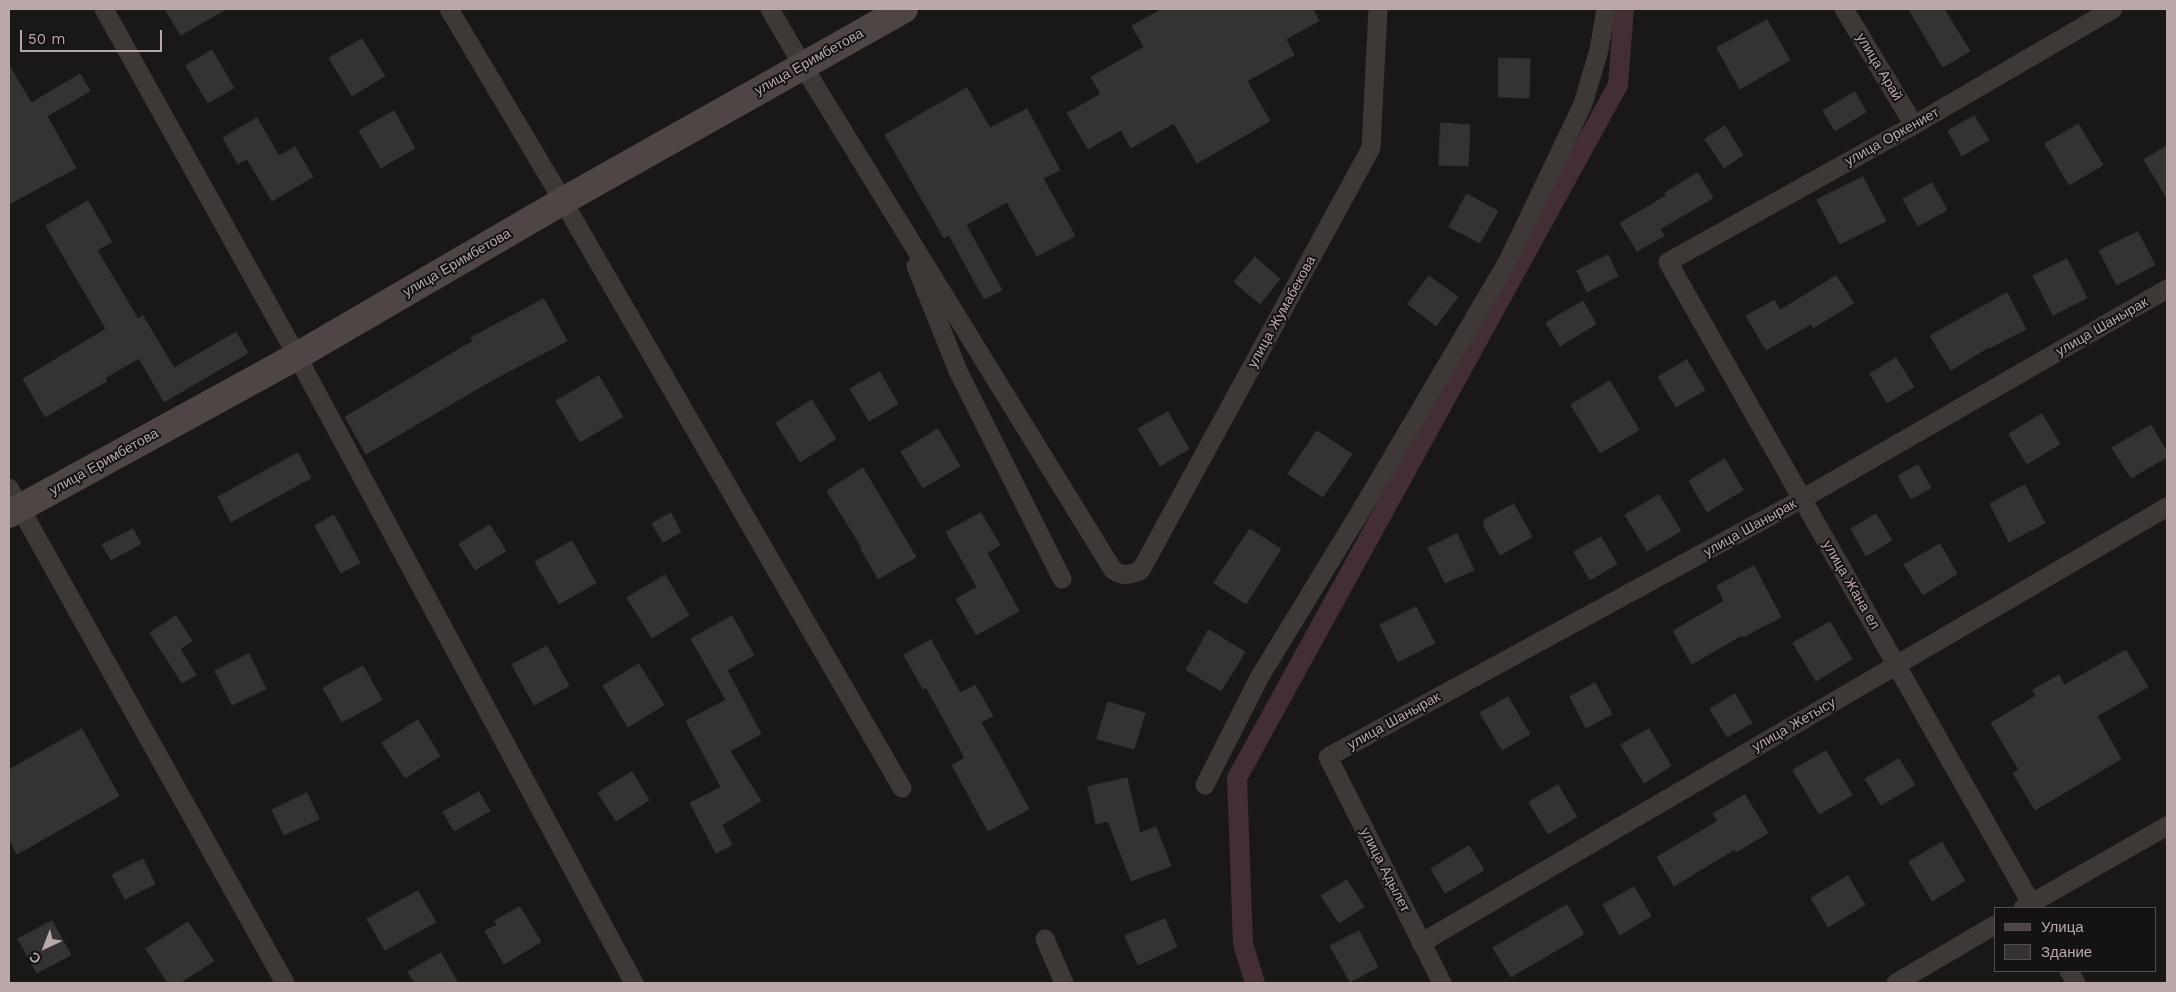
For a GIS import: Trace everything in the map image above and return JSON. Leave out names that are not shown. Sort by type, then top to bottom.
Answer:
[{"type":"main road","name":"улица Еримбетова","points":[[12,503],[297,356],[563,201],[904,9]]},
{"type":"street","points":[[104,9],[297,356],[634,983]]},
{"type":"street","points":[[449,9],[563,201],[902,788]]},
{"type":"street","points":[[770,9],[895,216],[958,371],[1062,579]]},
{"type":"street","name":"улица Жумабекова","points":[[895,216],[1113,570],[1121,575],[1130,575],[1141,570],[1371,148],[1378,9]]},
{"type":"street","points":[[1205,785],[1258,678],[1362,509],[1508,261],[1583,104],[1593,73],[1606,9]]},
{"type":"street","name":"улица Арай","points":[[1844,9],[1914,125]]},
{"type":"street","name":"улица Оркениет","points":[[1668,262],[1914,125],[2113,9]]},
{"type":"street","name":"улица Жана ел","points":[[1668,262],[2030,907]]},
{"type":"street","name":"улица Шанырак","points":[[1328,757],[1802,499],[2167,289]]},
{"type":"street","points":[[12,503],[285,983]]},
{"type":"street","name":"улица Жетысу","points":[[1421,943],[2167,507]]},
{"type":"street","name":"улица Адылет","points":[[1328,757],[1442,983]]},
{"type":"street","points":[[2030,907],[2167,826]]},
{"type":"street","points":[[1896,983],[1994,926]]},
{"type":"street","points":[[1045,939],[1064,983]]},
{"type":"street","points":[[2070,972],[2076,983]]},
{"type":"building","points":[[165,9],[226,9],[181,35]]},
{"type":"building","points":[[1163,9],[1313,9],[1319,21],[1286,39],[1294,55],[1247,81],[1270,121],[1197,163],[1174,123],[1131,148],[1121,130],[1088,149],[1067,113],[1101,94],[1091,77],[1144,47],[1132,26]]},
{"type":"building","points":[[1909,9],[1944,9],[1970,51],[1943,67]]},
{"type":"building","points":[[1767,20],[1790,60],[1740,89],[1717,48]]},
{"type":"building","points":[[362,39],[385,76],[352,96],[329,58]]},
{"type":"building","points":[[212,50],[234,88],[208,103],[186,66]]},
{"type":"building","points":[[1499,58],[1530,59],[1529,98],[1499,97]]},
{"type":"building","points":[[9,65],[31,103],[80,74],[90,91],[47,116],[76,168],[9,204]]},
{"type":"building","points":[[967,88],[990,128],[1027,109],[1060,170],[1043,178],[1075,236],[1037,256],[1007,202],[966,225],[1002,290],[984,299],[949,235],[944,238],[885,135]]},
{"type":"building","points":[[1855,92],[1866,112],[1835,131],[1823,111]]},
{"type":"building","points":[[394,111],[415,148],[381,168],[359,131]]},
{"type":"building","points":[[1974,116],[1989,140],[1962,156],[1948,131]]},
{"type":"building","points":[[257,118],[279,156],[295,147],[313,177],[272,201],[247,159],[238,164],[223,138]]},
{"type":"building","points":[[1441,123],[1470,125],[1468,166],[1439,165]]},
{"type":"building","points":[[2078,124],[2103,165],[2069,185],[2045,144]]},
{"type":"building","points":[[1725,126],[1743,155],[1724,168],[1705,139]]},
{"type":"building","points":[[2167,146],[2167,198],[2144,160]]},
{"type":"building","points":[[1698,173],[1713,198],[1660,229],[1664,236],[1637,251],[1620,223],[1667,195],[1665,193]]},
{"type":"building","points":[[1863,177],[1886,221],[1840,244],[1817,200]]},
{"type":"building","points":[[1932,183],[1947,210],[1918,226],[1903,199]]},
{"type":"building","points":[[1467,194],[1498,211],[1480,243],[1449,227]]},
{"type":"building","points":[[88,201],[112,242],[97,250],[138,319],[143,316],[174,368],[236,332],[248,353],[164,402],[139,358],[105,378],[107,381],[45,417],[23,379],[106,329],[46,226]]},
{"type":"building","points":[[2138,232],[2155,265],[2117,285],[2099,251]]},
{"type":"building","points":[[1608,255],[1618,276],[1587,292],[1577,271]]},
{"type":"building","points":[[1255,257],[1280,279],[1260,304],[1234,282]]},
{"type":"building","points":[[2067,259],[2087,298],[2053,315],[2033,276]]},
{"type":"building","points":[[1429,276],[1458,297],[1436,326],[1408,304]]},
{"type":"building","points":[[1836,276],[1854,303],[1813,328],[1811,324],[1766,350],[1746,316],[1774,300],[1780,310]]},
{"type":"building","points":[[2007,293],[2026,329],[1989,347],[1951,370],[1930,336]]},
{"type":"building","points":[[544,299],[567,341],[494,379],[366,454],[345,417],[473,341],[471,338]]},
{"type":"building","points":[[1583,301],[1596,324],[1560,346],[1546,323]]},
{"type":"building","points":[[1896,358],[1914,387],[1887,403],[1870,374]]},
{"type":"building","points":[[1687,360],[1705,390],[1676,407],[1658,377]]},
{"type":"building","points":[[880,372],[898,404],[869,421],[850,389]]},
{"type":"building","points":[[599,376],[623,417],[580,442],[556,401]]},
{"type":"building","points":[[1610,381],[1639,430],[1600,453],[1571,405]]},
{"type":"building","points":[[812,400],[836,439],[800,462],[776,423]]},
{"type":"building","points":[[1168,412],[1189,449],[1160,466],[1138,429]]},
{"type":"building","points":[[2042,414],[2060,444],[2027,464],[2009,434]]},
{"type":"building","points":[[2151,425],[2167,452],[2167,457],[2131,478],[2112,448]]},
{"type":"building","points":[[938,429],[960,466],[923,488],[901,452]]},
{"type":"building","points":[[1317,431],[1352,454],[1323,497],[1288,474]]},
{"type":"building","points":[[298,453],[311,478],[231,522],[218,497]]},
{"type":"building","points":[[1725,459],[1743,490],[1707,512],[1689,481]]},
{"type":"building","points":[[1918,465],[1931,488],[1911,499],[1898,476]]},
{"type":"building","points":[[863,468],[916,557],[878,579],[862,548],[827,491]]},
{"type":"building","points":[[2025,485],[2045,523],[2009,542],[1990,504]]},
{"type":"building","points":[[1659,495],[1681,531],[1647,551],[1625,515]]},
{"type":"building","points":[[1514,504],[1532,537],[1500,555],[1484,526],[1484,520]]},
{"type":"building","points":[[671,513],[681,532],[663,542],[652,524]]},
{"type":"building","points":[[981,513],[1000,545],[987,553],[1019,611],[976,635],[956,599],[977,587],[946,532]]},
{"type":"building","points":[[1876,514],[1892,540],[1866,556],[1851,529]]},
{"type":"building","points":[[334,515],[360,563],[341,573],[315,526]]},
{"type":"building","points":[[490,525],[506,551],[475,570],[459,544]]},
{"type":"building","points":[[133,529],[141,544],[111,560],[102,545]]},
{"type":"building","points":[[1250,529],[1281,549],[1246,604],[1214,583]]},
{"type":"building","points":[[1457,534],[1474,570],[1445,583],[1428,548]]},
{"type":"building","points":[[1601,537],[1617,564],[1590,580],[1574,552]]},
{"type":"building","points":[[572,541],[596,583],[559,604],[535,562]]},
{"type":"building","points":[[1940,544],[1957,574],[1923,595],[1904,565]]},
{"type":"building","points":[[1754,566],[1781,617],[1743,637],[1742,635],[1692,664],[1673,631],[1724,601],[1717,586]]},
{"type":"building","points":[[665,575],[689,615],[652,638],[627,598]]},
{"type":"building","points":[[1416,607],[1435,643],[1398,662],[1380,625]]},
{"type":"building","points":[[176,616],[192,641],[180,649],[196,675],[182,683],[150,633]]},
{"type":"building","points":[[732,616],[754,655],[727,670],[761,734],[730,751],[761,801],[722,825],[732,845],[716,853],[690,803],[721,787],[686,721],[726,700],[691,639]]},
{"type":"building","points":[[1830,622],[1852,659],[1816,681],[1793,643]]},
{"type":"building","points":[[1209,630],[1245,652],[1221,691],[1186,670]]},
{"type":"building","points":[[931,640],[960,693],[975,685],[993,716],[981,722],[1029,809],[988,831],[952,765],[965,758],[926,687],[923,689],[904,655]]},
{"type":"building","points":[[547,646],[569,686],[534,705],[512,665]]},
{"type":"building","points":[[2126,650],[2148,687],[2097,716],[2121,759],[2035,810],[2013,773],[2019,770],[1991,723],[2036,696],[2033,690],[2059,675],[2064,685]]},
{"type":"building","points":[[249,654],[266,689],[232,705],[215,671]]},
{"type":"building","points":[[639,664],[664,705],[628,727],[603,686]]},
{"type":"building","points":[[363,666],[382,700],[342,722],[323,688]]},
{"type":"building","points":[[1595,683],[1612,714],[1586,728],[1570,697]]},
{"type":"building","points":[[1735,694],[1752,723],[1727,737],[1710,709]]},
{"type":"building","points":[[1508,697],[1530,734],[1502,750],[1480,713]]},
{"type":"building","points":[[1108,702],[1145,713],[1134,749],[1097,739]]},
{"type":"building","points":[[418,720],[440,756],[405,778],[382,743]]},
{"type":"building","points":[[82,729],[119,796],[17,854],[9,839],[9,770]]},
{"type":"building","points":[[1649,729],[1671,766],[1644,783],[1621,745]]},
{"type":"building","points":[[1826,751],[1852,795],[1819,814],[1793,770]]},
{"type":"building","points":[[1899,759],[1915,785],[1881,805],[1865,779]]},
{"type":"building","points":[[632,772],[649,800],[616,821],[598,793]]},
{"type":"building","points":[[1127,778],[1140,833],[1156,827],[1171,866],[1131,881],[1108,821],[1096,824],[1088,787]]},
{"type":"building","points":[[1558,785],[1577,817],[1548,834],[1529,802]]},
{"type":"building","points":[[479,792],[490,811],[454,831],[443,812]]},
{"type":"building","points":[[307,793],[319,819],[284,835],[272,810]]},
{"type":"building","points":[[1745,795],[1768,833],[1736,852],[1735,849],[1674,886],[1657,857],[1718,821],[1713,814]]},
{"type":"building","points":[[1942,842],[1965,881],[1932,901],[1909,862]]},
{"type":"building","points":[[1469,846],[1484,870],[1445,893],[1431,869]]},
{"type":"building","points":[[143,859],[155,884],[125,899],[112,875]]},
{"type":"building","points":[[1848,876],[1865,905],[1828,927],[1811,898]]},
{"type":"building","points":[[1347,880],[1364,907],[1339,923],[1321,896]]},
{"type":"building","points":[[1634,887],[1651,916],[1620,935],[1603,905]]},
{"type":"building","points":[[418,891],[436,922],[385,950],[367,919]]},
{"type":"building","points":[[1567,905],[1584,934],[1511,977],[1493,948]]},
{"type":"building","points":[[520,907],[541,942],[504,964],[485,931],[497,925],[495,921]]},
{"type":"building","points":[[1165,919],[1177,947],[1138,965],[1125,936]]},
{"type":"building","points":[[52,921],[71,955],[37,973],[18,939]]},
{"type":"building","points":[[188,922],[214,961],[179,983],[168,983],[146,949]]},
{"type":"building","points":[[1359,931],[1378,967],[1350,982],[1330,946]]},
{"type":"building","points":[[441,953],[458,983],[415,983],[408,972]]},
{"type":"waterway","points":[[1255,983],[1243,944],[1237,778],[1618,85],[1624,9]]}]
